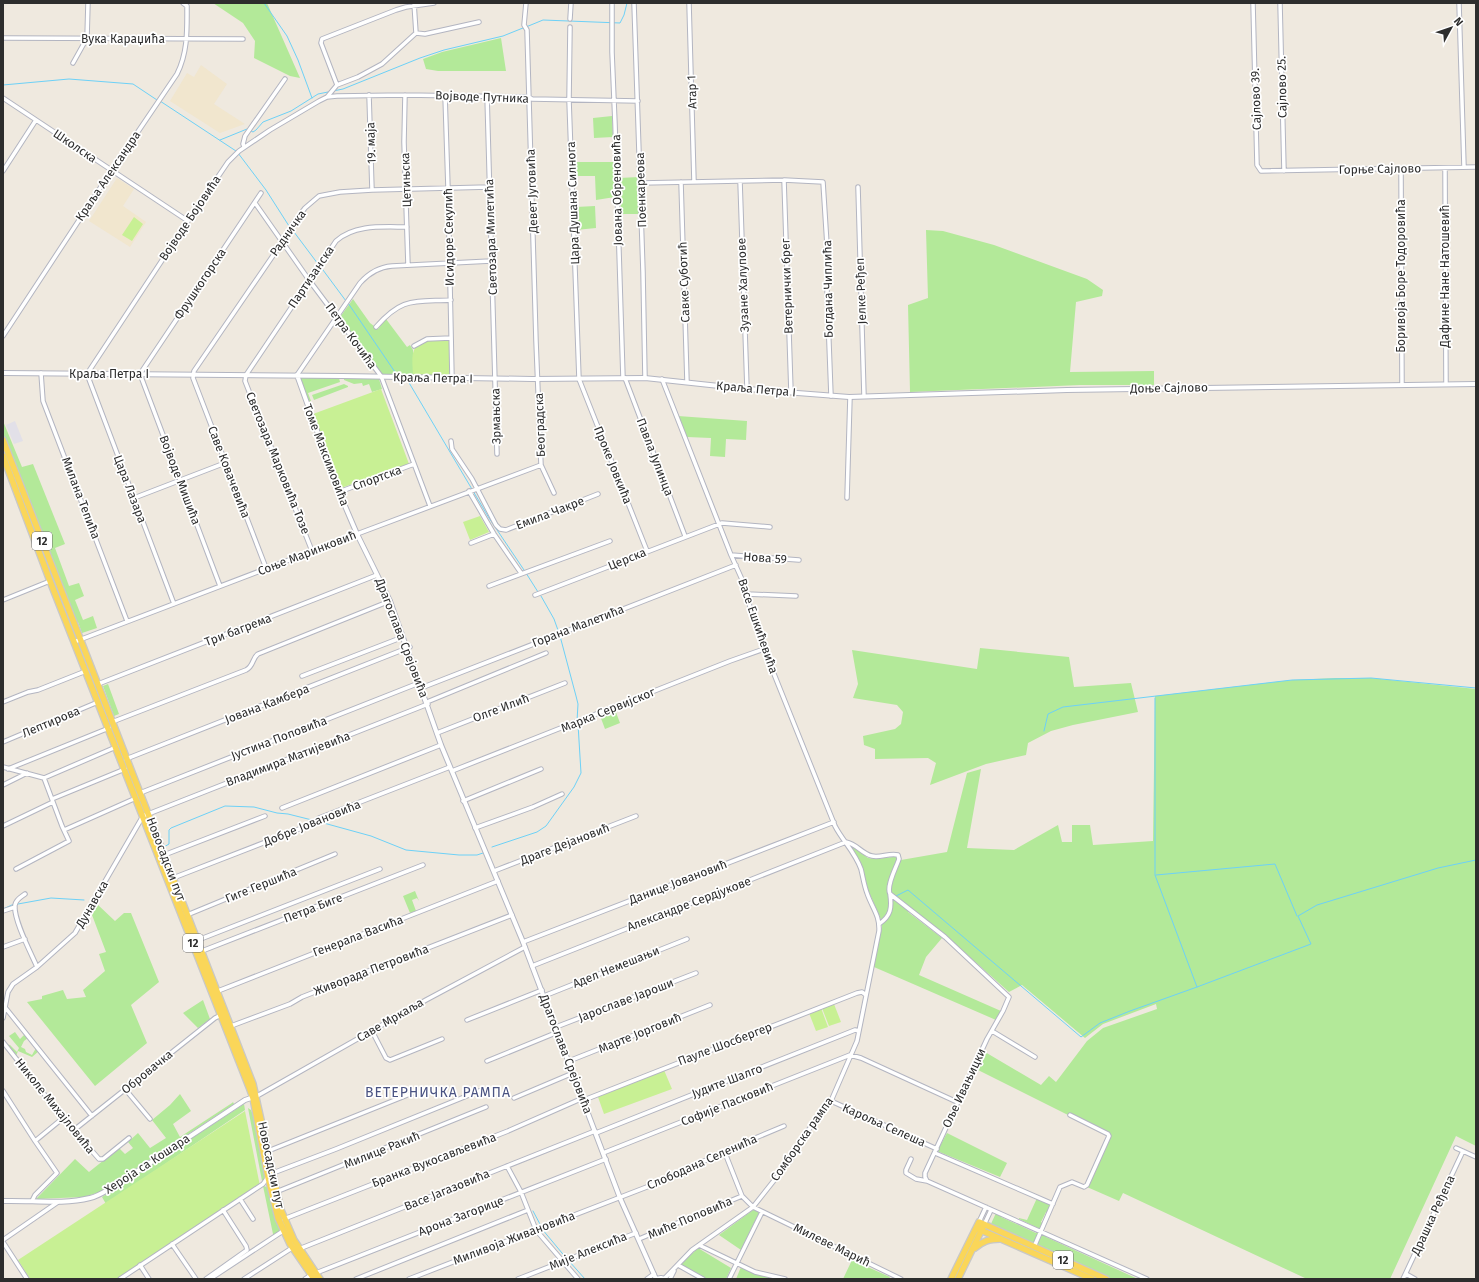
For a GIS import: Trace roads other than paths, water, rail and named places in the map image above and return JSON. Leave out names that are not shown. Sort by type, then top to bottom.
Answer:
[{"type":"main road","name":"Новосадски пут","points":[[3,440],[98,684],[221,1015],[255,1097],[268,1151],[270,1185],[278,1218],[292,1248],[313,1276],[320,1279]]},
{"type":"main road","name":"Новосадски пут","points":[[3,456],[50,581],[116,748],[138,795]]},
{"type":"main road","name":"Новосадски пут","points":[[146,815],[164,855],[254,1084],[255,1097],[270,1175],[284,1219],[313,1276]]},
{"type":"main road","points":[[980,1226],[1003,1239]]},
{"type":"main road","points":[[972,1251],[980,1226]]},
{"type":"main road","points":[[951,1279],[980,1226]]},
{"type":"main road","name":"12","points":[[980,1226],[1034,1247],[1106,1279]]},
{"type":"main road","name":"12","points":[[958,1279],[972,1251],[982,1241],[989,1239],[1003,1239],[1092,1279]]},
{"type":"street","points":[[73,63],[87,38],[88,3]]},
{"type":"street","name":"Краља Александра","points":[[3,336],[176,74],[181,64],[187,39],[187,6],[183,3]]},
{"type":"street","points":[[338,85],[321,43],[322,39],[414,4],[434,3]]},
{"type":"street","name":"Девет Југовића","points":[[526,3],[524,25],[527,30],[538,379]]},
{"type":"street","points":[[570,19],[571,3]]},
{"type":"street","name":"Јована Обреновића","points":[[612,3],[611,23],[613,100],[624,378]]},
{"type":"street","name":"Поенкареова","points":[[634,3],[641,183],[644,378]]},
{"type":"street","name":"Атар 1","points":[[689,3],[694,182]]},
{"type":"street","name":"Сајлово 39.","points":[[1253,3],[1257,165],[1261,171],[1284,171]]},
{"type":"street","name":"Сајлово 25.","points":[[1280,3],[1284,171]]},
{"type":"street","points":[[1459,3],[1464,167]]},
{"type":"street","points":[[414,4],[416,34]]},
{"type":"street","points":[[327,98],[338,85],[358,77],[382,64],[416,34],[425,34],[479,22]]},
{"type":"street","name":"Цара Душана Силнога","points":[[570,27],[569,100],[579,379]]},
{"type":"street","name":"Вука Караџића","points":[[3,38],[243,40]]},
{"type":"street","points":[[244,147],[243,140],[285,78]]},
{"type":"street","name":"Војводе Путника","points":[[327,98],[405,94],[488,95],[529,97],[532,99],[638,101]]},
{"type":"street","name":"Цетињска","points":[[405,94],[404,142],[407,189],[408,265]]},
{"type":"street","name":"19. маја","points":[[369,95],[372,190]]},
{"type":"street","name":"Исидоре Секулић","points":[[445,95],[452,378]]},
{"type":"street","name":"Светозара Милетића","points":[[488,95],[489,187],[495,379]]},
{"type":"street","name":"Школска","points":[[3,98],[188,221]]},
{"type":"street","name":"Војводе Бојовића","points":[[87,374],[188,221],[237,152],[304,110],[327,98]]},
{"type":"street","points":[[3,171],[36,120]]},
{"type":"street","name":"Горње Сајлово","points":[[1284,171],[1476,167]]},
{"type":"street","name":"Боривоја Боре Тодоровића","points":[[1402,168],[1402,385]]},
{"type":"street","name":"Дафине Нане Натошевић","points":[[1444,168],[1446,384]]},
{"type":"street","points":[[641,183],[784,180]]},
{"type":"street","name":"Богдана Чиплића","points":[[784,180],[823,182],[827,245],[831,396]]},
{"type":"street","name":"Ветернички брег","points":[[784,180],[791,392]]},
{"type":"street","name":"Зузане Халупове","points":[[740,181],[747,389]]},
{"type":"street","name":"Савке Суботић","points":[[681,182],[687,382]]},
{"type":"street","name":"Радничка","points":[[193,375],[194,371],[291,227],[305,208],[320,196],[340,192],[372,190],[489,187]]},
{"type":"street","name":"Јелке Ређеп","points":[[858,187],[863,396]]},
{"type":"street","name":"Фрушкогорска","points":[[140,374],[261,193]]},
{"type":"street","name":"Петра Кочића","points":[[255,203],[309,280],[381,376],[430,506]]},
{"type":"street","name":"Партизанска","points":[[246,375],[336,241],[351,232],[368,228],[407,227]]},
{"type":"street","points":[[297,375],[360,283],[372,273],[386,267],[491,261]]},
{"type":"street","points":[[376,327],[386,314],[402,304],[410,302],[450,300]]},
{"type":"street","points":[[414,346],[427,339],[451,338]]},
{"type":"street","name":"Краља Петра I","points":[[4,373],[381,376],[495,379],[644,378],[831,396],[863,396]]},
{"type":"street","name":"Милана Тепића","points":[[41,373],[43,401],[127,621]]},
{"type":"street","name":"Цара Лазара","points":[[87,374],[174,604]]},
{"type":"street","name":"Војводе Мишића","points":[[140,374],[220,586]]},
{"type":"street","name":"Саве Ковачевића","points":[[193,375],[225,463],[266,568]]},
{"type":"street","name":"Светозара Марковића Тозе","points":[[246,375],[245,381],[312,551]]},
{"type":"street","name":"Томе Максимовића","points":[[297,375],[339,492],[357,534]]},
{"type":"street","name":"Павла Јулинца","points":[[624,378],[686,536]]},
{"type":"street","name":"Зрмањска","points":[[495,379],[497,454]]},
{"type":"street","name":"Београдска","points":[[538,379],[541,465],[554,493]]},
{"type":"street","name":"Проке Јовкића","points":[[579,379],[647,552]]},
{"type":"street","name":"Васе Ешкићевића","points":[[662,379],[731,555],[744,584],[764,649],[837,831],[846,842],[861,868],[866,892],[880,921],[879,924]]},
{"type":"street","name":"Доње Сајлово","points":[[863,396],[1075,390],[1476,384]]},
{"type":"street","points":[[847,498],[850,397]]},
{"type":"street","points":[[451,441],[452,449],[477,488]]},
{"type":"street","points":[[134,498],[225,463]]},
{"type":"street","name":"Спортска","points":[[339,492],[414,464]]},
{"type":"street","name":"Соње Маринковић","points":[[74,642],[541,465]]},
{"type":"street","name":"Емила Чакре","points":[[477,488],[496,525],[498,528],[504,530],[598,494]]},
{"type":"street","points":[[470,491],[494,534],[522,573]]},
{"type":"street","points":[[719,523],[722,522],[770,527]]},
{"type":"street","name":"Церска","points":[[535,595],[719,523]]},
{"type":"street","name":"Драгослава Срејовића","points":[[357,534],[390,601],[403,637],[409,648],[441,745],[542,990],[620,1198],[656,1279]]},
{"type":"street","points":[[471,543],[494,534]]},
{"type":"street","points":[[489,586],[610,541]]},
{"type":"street","name":"Нова 59","points":[[731,555],[799,560]]},
{"type":"street","name":"Горана Малетића","points":[[420,685],[736,565]]},
{"type":"street","name":"Три багрема","points":[[98,684],[378,575]]},
{"type":"street","points":[[3,600],[50,581]]},
{"type":"street","points":[[747,594],[796,596]]},
{"type":"street","points":[[112,722],[246,670],[252,666],[253,659],[258,654],[390,601]]},
{"type":"street","points":[[302,676],[403,637]]},
{"type":"street","name":"Јована Камбера","points":[[126,759],[409,648]]},
{"type":"street","name":"Марка Сервијског","points":[[451,769],[764,649]]},
{"type":"street","name":"Владимира Матијевића","points":[[146,815],[427,703],[546,653]]},
{"type":"street","points":[[3,702],[86,671]]},
{"type":"street","name":"Олге Илић","points":[[437,733],[566,683]]},
{"type":"street","name":"Јустина Поповића","points":[[64,830],[138,795],[420,685]]},
{"type":"street","name":"Лептирова","points":[[3,742],[98,702]]},
{"type":"street","points":[[8,769],[109,728]]},
{"type":"street","points":[[282,808],[441,745]]},
{"type":"street","points":[[3,768],[44,778],[116,748]]},
{"type":"street","points":[[3,826],[52,800],[125,769]]},
{"type":"street","name":"Добре Јовановића","points":[[173,878],[312,824],[319,818],[451,769]]},
{"type":"street","points":[[463,801],[542,769]]},
{"type":"street","points":[[3,785],[27,773]]},
{"type":"street","points":[[16,869],[69,841],[44,778]]},
{"type":"street","points":[[475,828],[533,807],[562,794]]},
{"type":"street","name":"Дунавска","points":[[3,1018],[4,1006],[8,992],[13,984],[37,967],[75,932],[146,815]]},
{"type":"street","points":[[164,855],[265,816]]},
{"type":"street","name":"Драге Дејановић","points":[[494,871],[636,816]]},
{"type":"street","name":"Данице Јовановић","points":[[523,942],[834,822]]},
{"type":"street","points":[[846,842],[852,843],[872,856],[898,855],[899,859],[888,891],[890,894],[890,912],[887,919],[879,924]]},
{"type":"street","name":"Александре Сердјукове","points":[[532,966],[846,842]]},
{"type":"street","name":"Гиге Гершића","points":[[188,915],[335,854]]},
{"type":"street","name":"Петра Биге","points":[[202,951],[423,865]]},
{"type":"street","points":[[198,940],[380,869]]},
{"type":"street","name":"Генерала Васића","points":[[218,991],[498,881]]},
{"type":"street","points":[[25,894],[18,899],[15,907],[25,939],[37,967]]},
{"type":"street","name":"Оље Ивањицки","points":[[890,894],[945,937],[1009,997],[925,1173],[927,1181]]},
{"type":"street","points":[[3,911],[15,907]]},
{"type":"street","name":"Живорада Петровића","points":[[231,1026],[290,1004],[309,995],[512,915]]},
{"type":"street","name":"Сомборска рампа","points":[[664,1279],[688,1254],[699,1245],[753,1207],[791,1160],[803,1136],[831,1101],[857,1040],[879,924]]},
{"type":"street","points":[[3,947],[25,939]]},
{"type":"street","name":"Адел Немешањи","points":[[544,996],[687,939]]},
{"type":"street","name":"Саве Мркаља","points":[[255,1097],[426,1000],[525,947]]},
{"type":"street","name":"Јарославе Јароши","points":[[556,1027],[696,973]]},
{"type":"street","points":[[467,1020],[542,990]]},
{"type":"street","name":"Пауле Шосбергер","points":[[584,1099],[858,992],[862,992],[866,995]]},
{"type":"street","name":"Марте Јорговић","points":[[569,1061],[710,1005]]},
{"type":"street","points":[[4,1006],[92,1116]]},
{"type":"street","name":"Обровачка","points":[[74,1130],[215,1018],[221,1015]]},
{"type":"street","name":"Јудите Шалго","points":[[596,1132],[855,1030],[858,1031]]},
{"type":"street","points":[[372,1031],[386,1058],[390,1060],[442,1039]]},
{"type":"street","points":[[992,1031],[1035,1057]]},
{"type":"street","points":[[487,1061],[558,1032]]},
{"type":"street","name":"Николе Михајловића","points":[[3,1042],[63,1118],[100,1159],[103,1159],[129,1138]]},
{"type":"street","points":[[850,1055],[861,1058],[958,1102]]},
{"type":"street","name":"Софије Пасковић","points":[[603,1153],[850,1055]]},
{"type":"street","points":[[514,1098],[573,1073]]},
{"type":"street","points":[[125,1089],[150,1119]]},
{"type":"street","points":[[120,1279],[263,1184],[270,1175],[484,1089]]},
{"type":"street","points":[[3,1091],[57,1173],[35,1195],[32,1201]]},
{"type":"street","points":[[268,1151],[415,1092]]},
{"type":"street","name":"Хероја са Кошара","points":[[3,1201],[75,1201],[92,1198],[107,1191],[245,1100],[255,1097]]},
{"type":"street","name":"Бранка Вукосављевића","points":[[284,1219],[508,1131],[584,1099]]},
{"type":"street","name":"Кароља Селеша","points":[[831,1101],[1053,1204]]},
{"type":"street","name":"Милице Ракић","points":[[276,1192],[486,1108]]},
{"type":"street","points":[[1034,1247],[1060,1187],[1072,1182],[1084,1187],[1087,1185],[1108,1138],[1108,1134],[1070,1115]]},
{"type":"street","points":[[35,1141],[63,1118]]},
{"type":"street","name":"Слободана Селенића","points":[[620,1198],[670,1178],[691,1166],[725,1153],[729,1149],[784,1126]]},
{"type":"street","name":"Васе Јагазовића","points":[[299,1249],[507,1166],[533,1154],[596,1132]]},
{"type":"street","points":[[1456,1148],[1476,1158]]},
{"type":"street","name":"Драшка Ређепа","points":[[1403,1279],[1463,1151]]},
{"type":"street","name":"Милеве Марић","points":[[725,1153],[742,1196],[753,1207],[901,1279]]},
{"type":"street","points":[[911,1158],[906,1168],[906,1173],[916,1179],[927,1181],[1147,1279]]},
{"type":"street","name":"Арона Загорице","points":[[305,1279],[606,1159]]},
{"type":"street","points":[[507,1166],[522,1192],[528,1210],[540,1228],[567,1260],[577,1279]]},
{"type":"street","points":[[263,1184],[270,1185]]},
{"type":"street","name":"Миће Поповића","points":[[639,1239],[742,1196]]},
{"type":"street","name":"Миливоја Живановића","points":[[409,1279],[620,1198]]},
{"type":"street","points":[[240,1199],[254,1219]]},
{"type":"street","points":[[27,1279],[3,1241],[59,1201]]},
{"type":"street","points":[[980,1226],[986,1207]]},
{"type":"street","points":[[206,1279],[247,1250],[246,1246],[223,1210]]},
{"type":"street","points":[[356,1279],[528,1210]]},
{"type":"street","points":[[980,1226],[991,1210]]},
{"type":"street","points":[[729,1279],[762,1212]]},
{"type":"street","points":[[210,1279],[283,1231]]},
{"type":"street","name":"Мије Алексића","points":[[518,1279],[636,1233]]},
{"type":"street","points":[[172,1244],[196,1279]]},
{"type":"street","points":[[699,1245],[760,1274],[785,1279]]},
{"type":"street","points":[[244,1279],[292,1248]]},
{"type":"street","points":[[140,1265],[149,1279]]},
{"type":"street","points":[[678,1265],[704,1279]]},
{"type":"street","name":"Сомборска рампа","points":[[670,1279],[675,1268]]},
{"type":"street","points":[[647,1279],[654,1274]]},
{"type":"street","points":[[1406,1274],[1415,1279]]},
{"type":"street","points":[[656,1279],[664,1279]]},
{"type":"waterway","points":[[264,3],[287,36],[298,60],[312,98]]},
{"type":"waterway","points":[[526,27],[543,20],[620,23],[627,3]]},
{"type":"waterway","points":[[333,91],[343,89],[444,50],[503,36],[523,28]]},
{"type":"waterway","points":[[3,85],[69,79],[133,84],[157,100]]},
{"type":"waterway","points":[[251,131],[253,132],[256,130],[263,122],[291,111],[318,94],[328,92]]},
{"type":"waterway","points":[[160,101],[236,151]]},
{"type":"waterway","points":[[220,140],[248,129]]},
{"type":"waterway","points":[[238,153],[266,190],[289,226]]},
{"type":"waterway","points":[[291,228],[318,264]]},
{"type":"waterway","points":[[320,266],[346,301]]},
{"type":"waterway","points":[[348,303],[397,375]]},
{"type":"waterway","points":[[398,378],[399,381],[408,381],[489,518],[524,570]]},
{"type":"waterway","points":[[526,573],[538,592]]},
{"type":"waterway","points":[[541,596],[554,619],[559,633]]},
{"type":"waterway","points":[[560,636],[578,704],[577,721]]},
{"type":"waterway","points":[[1044,731],[1048,714],[1063,707],[1292,680],[1371,678],[1476,688]]},
{"type":"waterway","points":[[1155,698],[1155,875],[1197,987]]},
{"type":"waterway","points":[[492,847],[537,832],[546,826],[574,787],[581,773],[578,724]]},
{"type":"waterway","points":[[164,847],[169,844],[169,830],[171,828],[225,806],[254,807],[312,820]]},
{"type":"waterway","points":[[320,822],[371,836],[406,850],[459,855],[477,855],[483,853]]},
{"type":"waterway","points":[[896,896],[908,890],[1081,1037],[1100,1023],[1311,944],[1298,916],[1317,905],[1438,868],[1476,860]]},
{"type":"waterway","points":[[1156,875],[1275,864],[1297,916]]},
{"type":"waterway","points":[[18,904],[51,898],[84,900]]},
{"type":"waterway","points":[[3,909],[14,904]]},
{"type":"waterway","points":[[533,1211],[541,1226]]},
{"type":"waterway","points":[[542,1229],[567,1259]]},
{"type":"waterway","points":[[569,1261],[585,1279]]},
{"type":"district","name":"ВЕТЕРНИЧКА РАМПА","points":[[438,1092]]}]
